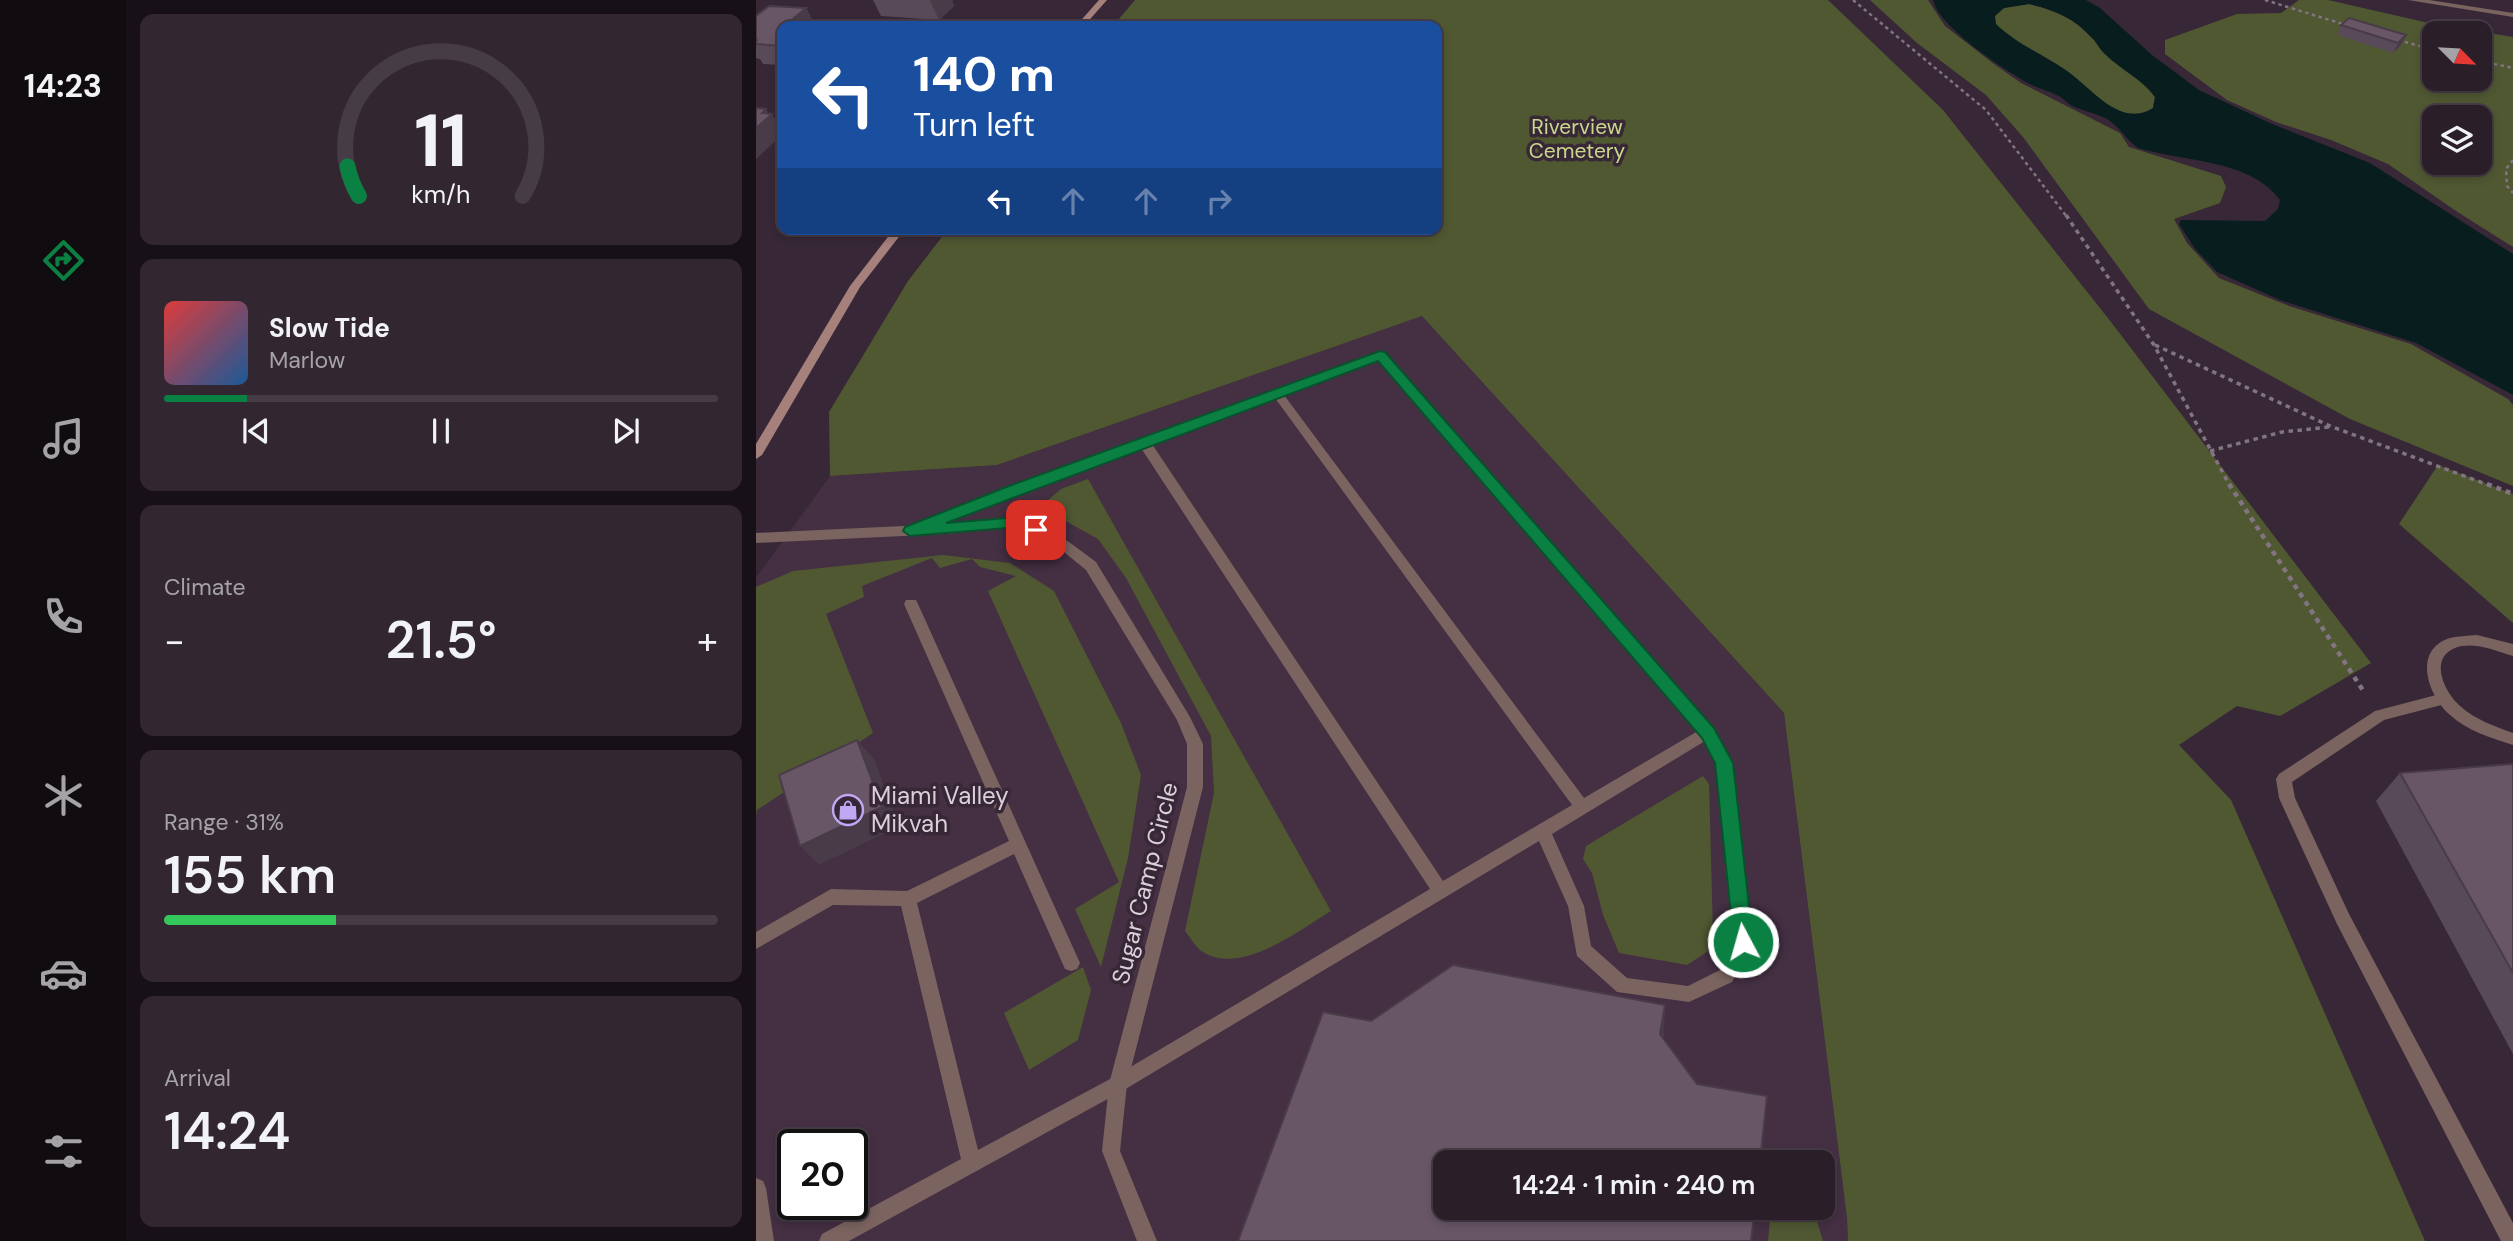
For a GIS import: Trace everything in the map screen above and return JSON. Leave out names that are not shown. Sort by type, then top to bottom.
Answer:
[{"type":"main road","points":[[1084,21],[1103,0]]},
{"type":"main road","points":[[756,455],[855,286],[895,235]]},
{"type":"street","points":[[2412,0],[2513,15]]},
{"type":"street","points":[[910,531],[1380,355],[1708,733],[1724,763],[1743,942],[1726,976],[1689,994],[1623,986],[1583,950],[1576,906],[1543,832]]},
{"type":"street","points":[[1277,393],[1583,808]]},
{"type":"street","points":[[1144,442],[1441,892]]},
{"type":"street","name":"Sugar Camp Circle","points":[[756,538],[910,531],[1007,523],[1036,530],[1065,545],[1091,566],[1183,717],[1195,744],[1195,787],[1118,1084],[1111,1150],[1147,1241]]},
{"type":"street","points":[[911,604],[1071,963]]},
{"type":"street","points":[[2513,650],[2474,640],[2455,643],[2440,650],[2432,662],[2432,677],[2454,711],[2490,733],[2513,739]]},
{"type":"street","points":[[2444,699],[2380,715],[2284,779],[2287,798],[2343,919],[2512,1241]]},
{"type":"street","points":[[829,1241],[1118,1084],[1708,733]]},
{"type":"street","points":[[756,941],[831,897],[908,899],[1018,844]]},
{"type":"street","points":[[908,899],[972,1163]]},
{"type":"street","points":[[756,1188],[764,1241]]},
{"type":"path","points":[[1853,0],[1986,110],[2074,226],[2154,345],[2241,506],[2380,715]]},
{"type":"path","points":[[2265,0],[2347,25]]},
{"type":"path","points":[[2394,38],[2422,46]]},
{"type":"path","points":[[2492,64],[2513,68]]},
{"type":"path","points":[[2513,160],[2506,169],[2507,186],[2513,193]]},
{"type":"path","points":[[2154,345],[2330,426],[2513,494]]},
{"type":"path","points":[[2210,451],[2281,432],[2330,426]]},
{"type":"shaded area","points":[[1933,0],[2086,0],[2100,8],[2152,55],[2199,90],[2270,123],[2370,163],[2513,254],[2513,395],[2416,343],[2280,300],[2217,272],[2195,249],[2179,224],[2181,220],[2265,221],[2278,209],[2280,200],[2267,187],[2234,169],[2138,148],[2107,119],[2072,106],[2059,96],[2028,83],[2001,66],[1958,34],[1938,11]],"holes":[[[2029,4],[2055,12],[2084,30],[2105,54],[2149,90],[2155,97],[2153,108],[2140,113],[2116,109],[2074,76],[2020,43],[1996,24],[1995,16],[2004,8]]]},
{"type":"shaded area","points":[[1422,316],[1784,713],[1848,1241],[756,1241],[756,578],[830,476],[997,465]]},
{"type":"green space","name":"Riverview Cemetery","points":[[1135,0],[1828,0],[1943,110],[2111,322],[2371,663],[2280,716],[2237,706],[2179,745],[2231,800],[2425,1241],[1848,1241],[1784,713],[1422,316],[997,465],[830,476],[829,412],[908,281],[943,235],[1442,235],[1442,21],[1117,21]]},
{"type":"green space","points":[[1870,0],[1928,0],[1945,26],[2021,83],[2120,133],[2129,147],[2221,176],[2226,187],[2220,203],[2174,219],[2187,243],[2219,278],[2289,306],[2411,344],[2508,399],[2513,405],[2513,486],[2350,419],[2149,309],[2023,137],[1986,95],[1917,43]]},
{"type":"green space","points":[[2299,0],[2328,0],[2422,21],[2422,91],[2492,91],[2492,34],[2513,37],[2513,247],[2388,164],[2331,140],[2276,122],[2227,100],[2165,54],[2165,40],[2237,14],[2281,13]]},
{"type":"green space","points":[[2029,4],[2063,16],[2084,30],[2105,54],[2149,90],[2155,97],[2153,108],[2140,113],[2116,110],[2064,69],[1995,24],[1994,16],[2004,8]]},
{"type":"green space","points":[[2438,465],[2513,494],[2513,623],[2399,524]]},
{"type":"green space","points":[[1088,479],[1331,911],[1286,939],[1251,955],[1234,959],[1218,958],[1200,950],[1185,931],[1214,793],[1211,736],[1126,578],[1098,539],[1053,514],[1048,500],[1061,489]]},
{"type":"green space","points":[[943,555],[1010,563],[1054,591],[1121,723],[1141,775],[1128,858],[1101,967],[1075,909],[1119,882],[988,591],[1016,576],[980,567],[972,559],[940,568],[932,558],[862,586],[864,597],[826,614],[873,733],[757,810],[756,816],[756,587],[793,571]]},
{"type":"green space","points":[[1703,776],[1709,784],[1713,933],[1707,952],[1687,965],[1619,953],[1603,915],[1592,873],[1583,859],[1586,846]]},
{"type":"green space","points":[[1083,967],[1091,990],[1078,1040],[1029,1070],[1004,1013]]},
{"type":"green space","points":[[1770,1220],[1817,1220],[1823,1241],[1768,1241]]},
{"type":"building","points":[[769,6],[806,8],[790,21],[777,21],[777,46],[756,44],[756,16]]},
{"type":"building","points":[[2349,18],[2406,35],[2398,43],[2341,25]]},
{"type":"building","points":[[756,108],[766,109],[762,113],[772,114],[756,128]]},
{"type":"building","points":[[857,740],[882,807],[800,846],[779,775]]},
{"type":"building","points":[[2513,764],[2513,973],[2400,773]]},
{"type":"building","points":[[1453,965],[1665,1005],[1660,1034],[1697,1084],[1767,1096],[1761,1150],[1433,1150],[1433,1220],[1754,1220],[1751,1241],[1238,1241],[1323,1012],[1371,1021]]},
{"type":"place","name":"Miami Valley Mikvah","points":[[848,810]]},
{"type":"route","points":[[1036,530],[1007,523],[910,531],[1380,355],[1708,733],[1724,763],[1743,942]]}]
